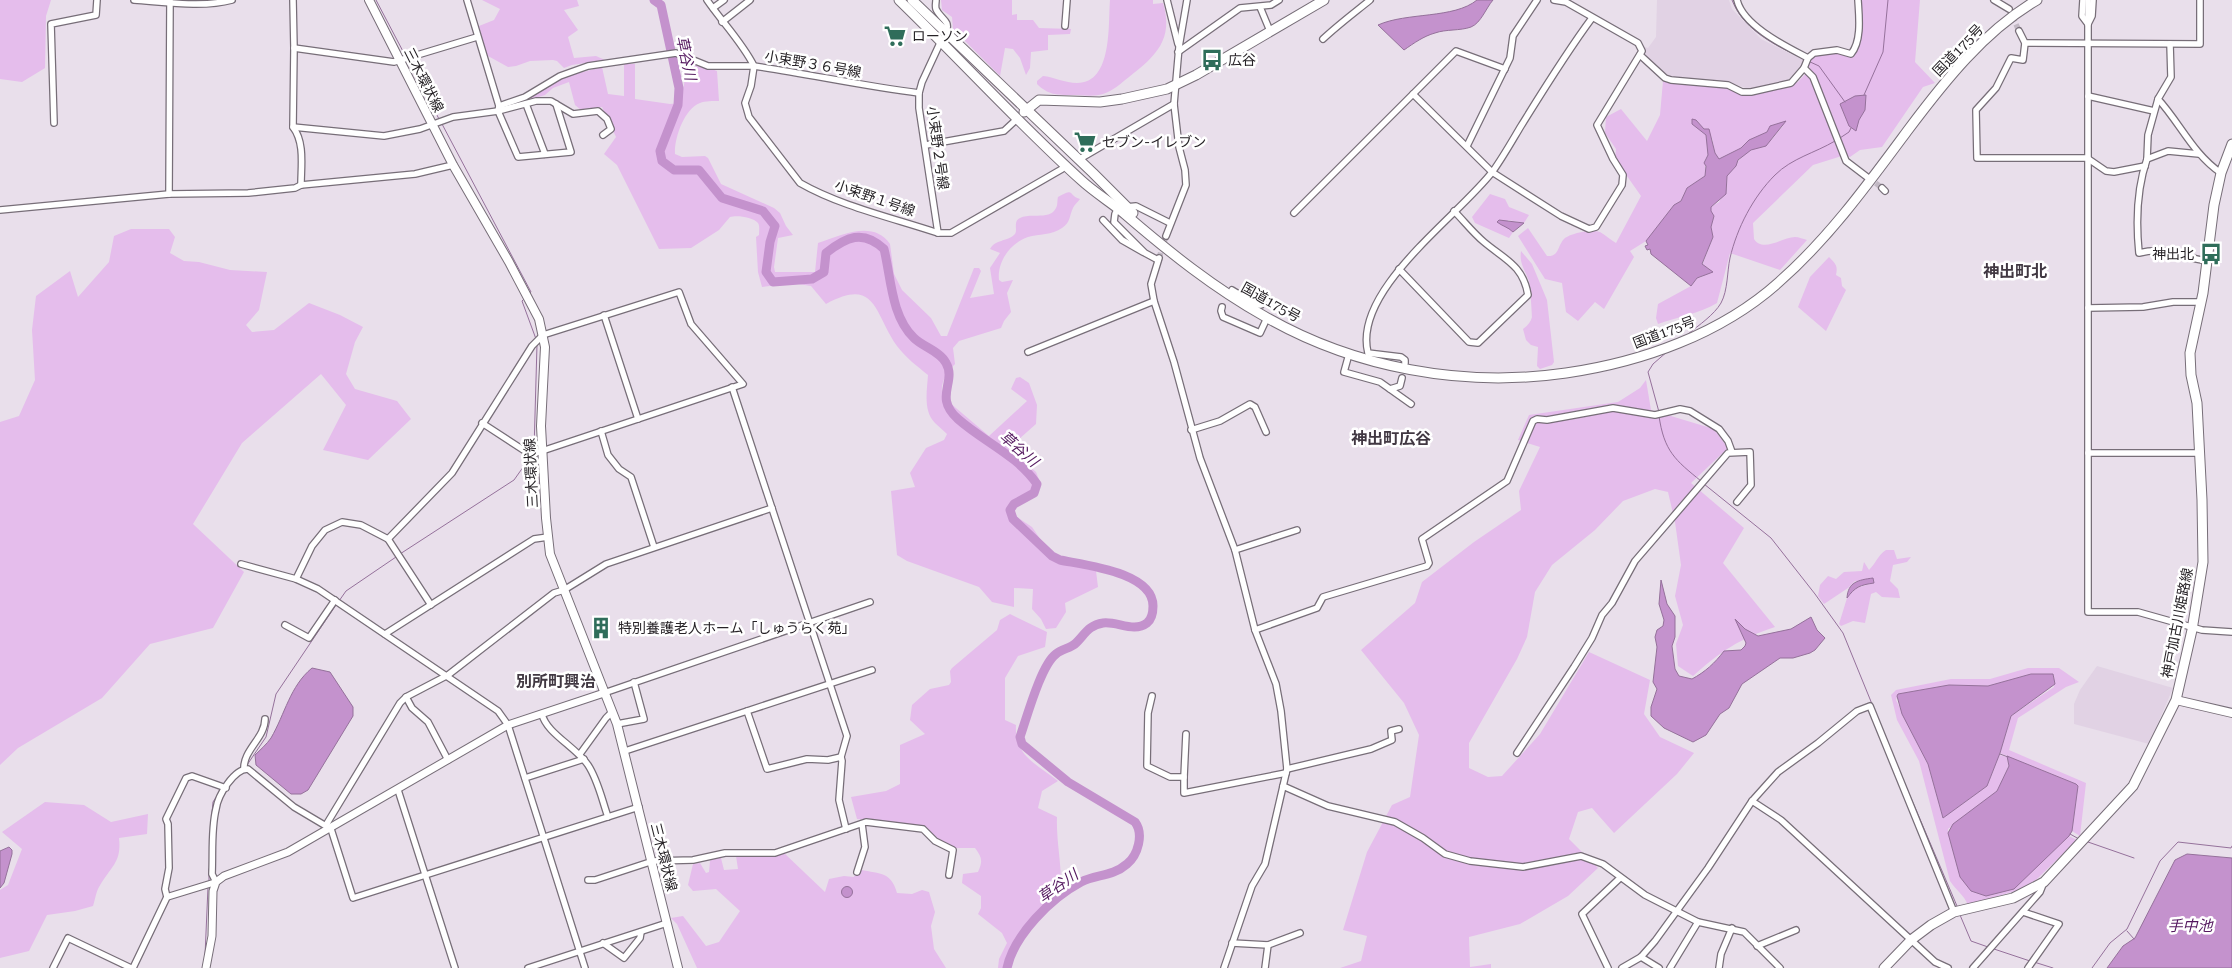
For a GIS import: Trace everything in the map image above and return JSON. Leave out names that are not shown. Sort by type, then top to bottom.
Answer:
[{"type":"main road","name":"三木環状線","points":[[369,0],[453,165],[539,319],[543,335],[545,361],[541,426],[550,554],[617,724],[653,861],[678,968]]},
{"type":"main road","name":"国道175号","points":[[899,0],[1083,182],[1170,244],[1188,264],[1220,289],[1267,318],[1349,354],[1367,356],[1395,367],[1449,375],[1502,377],[1552,375],[1630,360],[1684,340],[1748,306],[1776,286],[1809,255],[1850,208],[1956,69],[2009,19],[2037,0]]},
{"type":"main road","name":"国道175号","points":[[912,0],[935,15],[946,32],[1094,173],[1122,208]]},
{"type":"main road","points":[[1018,118],[1039,100],[1076,102],[1122,99],[1175,86],[1324,0]]},
{"type":"main road","name":"神戸加古川姫路線","points":[[1884,968],[1911,940],[1931,925],[1954,912],[2013,898],[2044,882],[2133,786],[2176,700],[2193,627],[2202,562],[2202,500],[2197,403],[2191,375],[2190,353],[2201,302],[2221,173],[2232,144]]},
{"type":"main road","points":[[2176,700],[2232,713]]},
{"type":"street","points":[[54,123],[51,24],[96,15],[97,0]]},
{"type":"street","points":[[134,0],[223,2],[232,0]]},
{"type":"street","points":[[292,0],[294,48],[293,127],[299,135],[302,157],[301,185]]},
{"type":"street","points":[[467,0],[499,108],[518,157],[571,152],[556,104]]},
{"type":"street","name":"小束野３６号線","points":[[707,0],[747,53],[754,66],[919,93]]},
{"type":"street","points":[[713,8],[724,0]]},
{"type":"street","points":[[722,22],[750,0]]},
{"type":"street","points":[[935,15],[936,0]]},
{"type":"street","points":[[1065,26],[1068,0]]},
{"type":"street","points":[[1167,0],[1178,50]]},
{"type":"street","points":[[1166,236],[1186,185],[1174,104],[1178,50],[1187,0]]},
{"type":"street","points":[[1178,50],[1240,8],[1270,5],[1279,0]]},
{"type":"street","points":[[1323,39],[1344,23],[1353,12],[1370,0]]},
{"type":"street","points":[[1466,146],[1510,58],[1513,36],[1537,0]]},
{"type":"street","points":[[1413,94],[1492,172],[1561,216],[1589,229],[1596,227],[1622,185],[1623,175],[1597,125],[1642,52],[1638,43],[1592,18],[1566,1],[1554,0]]},
{"type":"street","points":[[1737,0],[1738,5],[1746,16],[1768,37],[1808,58]]},
{"type":"street","points":[[1640,55],[1665,78],[1728,85],[1742,92],[1751,92],[1791,83],[1804,68],[1808,58],[1814,52],[1837,50],[1851,54],[1855,49],[1859,21],[1858,0]]},
{"type":"street","points":[[1994,0],[2009,9]]},
{"type":"street","points":[[2083,0],[2082,16],[2088,24]]},
{"type":"street","points":[[2088,0],[2088,612],[2138,612],[2193,627],[2217,632],[2232,632]]},
{"type":"street","points":[[2088,24],[2092,16],[2093,0]]},
{"type":"street","points":[[2025,43],[2200,44],[2200,0]]},
{"type":"street","points":[[169,194],[170,1]]},
{"type":"street","points":[[1260,7],[1270,31]]},
{"type":"street","points":[[1405,362],[1401,357],[1367,356],[1367,330],[1372,312],[1399,269],[1492,172],[1565,55],[1592,18]]},
{"type":"street","points":[[2018,31],[2025,43],[2024,60],[2011,58],[1996,88],[1976,110],[1976,158],[2087,158],[2106,171],[2114,172],[2145,166]]},
{"type":"street","points":[[294,48],[394,62],[477,37]]},
{"type":"street","name":"小束野２号線","points":[[938,233],[919,108],[919,93],[942,41]]},
{"type":"street","points":[[2170,44],[2171,77],[2158,98],[2148,135],[2147,159],[2138,216],[2139,253],[2169,250],[2190,258],[2207,261]]},
{"type":"street","points":[[1294,213],[1456,51],[1505,69]]},
{"type":"street","points":[[499,108],[525,97],[560,76],[588,66],[676,53],[708,66],[754,66]]},
{"type":"street","name":"小束野１号線","points":[[754,66],[745,103],[749,117],[800,183],[857,206],[938,233]]},
{"type":"street","points":[[1804,68],[1813,77],[1846,161],[1867,177]]},
{"type":"street","points":[[2088,96],[2154,111]]},
{"type":"street","points":[[2158,98],[2173,115],[2207,164],[2221,173]]},
{"type":"street","points":[[293,127],[384,136],[433,125],[453,117],[536,101],[551,101],[573,114],[598,111],[607,119],[611,129],[603,135]]},
{"type":"street","points":[[526,104],[544,154]]},
{"type":"street","points":[[1083,157],[1174,104]]},
{"type":"street","points":[[926,145],[1004,131],[1018,118]]},
{"type":"street","points":[[2147,159],[2168,151],[2199,154]]},
{"type":"street","points":[[0,210],[169,194],[248,192],[295,188],[301,185],[415,174],[453,165]]},
{"type":"street","points":[[938,233],[951,234],[1062,169]]},
{"type":"street","points":[[1145,253],[1114,222],[1114,214],[1122,208],[1136,206],[1170,223]]},
{"type":"street","points":[[1399,269],[1469,342],[1478,343],[1528,295],[1526,286],[1510,260],[1484,242],[1454,211]]},
{"type":"street","points":[[1103,220],[1122,240],[1158,259],[1151,284],[1154,301],[1174,362],[1191,430],[1210,487],[1236,550],[1255,630],[1276,684],[1281,711],[1286,771],[1283,786],[1265,864],[1252,886],[1224,968]]},
{"type":"street","points":[[1232,290],[1257,305],[1261,305],[1264,297]]},
{"type":"street","points":[[388,539],[452,473],[482,423],[532,346],[543,335],[679,292],[691,324],[743,384],[528,453],[482,423]]},
{"type":"street","points":[[1028,352],[1154,301]]},
{"type":"street","points":[[2088,308],[2143,308],[2173,302],[2201,302]]},
{"type":"street","points":[[1222,307],[1220,311],[1223,317],[1260,333],[1267,318]]},
{"type":"street","points":[[604,315],[638,419]]},
{"type":"street","points":[[1349,354],[1344,372],[1375,380],[1411,404]]},
{"type":"street","points":[[1390,389],[1400,386],[1402,378]]},
{"type":"street","points":[[732,387],[847,736],[841,757],[839,800],[846,829]]},
{"type":"street","points":[[1191,430],[1220,421],[1250,404],[1255,407],[1266,432]]},
{"type":"street","points":[[1255,630],[1317,608],[1323,597],[1427,566],[1429,562],[1422,539],[1507,482],[1533,421],[1537,419],[1548,420],[1613,408],[1655,415],[1680,409],[1690,411],[1719,429],[1728,441],[1732,452]]},
{"type":"street","points":[[601,431],[608,456],[631,477],[654,547]]},
{"type":"street","points":[[1517,753],[1592,638],[1602,615],[1612,603],[1635,561],[1709,474],[1732,452],[1750,452],[1751,485],[1738,502]]},
{"type":"street","points":[[2088,452],[2199,453]]},
{"type":"street","points":[[328,827],[400,703],[406,697],[448,675],[554,593],[564,590],[606,564],[772,508]]},
{"type":"street","points":[[296,579],[312,546],[325,530],[342,522],[361,525],[388,539],[431,605]]},
{"type":"street","points":[[1236,550],[1297,530]]},
{"type":"street","points":[[386,634],[534,539],[548,537]]},
{"type":"street","points":[[241,564],[296,579],[335,600],[448,675],[498,711],[508,725],[585,968]]},
{"type":"street","points":[[285,625],[310,638],[335,600]]},
{"type":"street","points":[[53,968],[68,938],[132,968],[168,897],[216,882],[224,876],[288,852],[328,827],[398,790],[508,725],[870,602]]},
{"type":"street","points":[[625,751],[872,670]]},
{"type":"street","points":[[617,724],[644,718],[634,682]]},
{"type":"street","points":[[1152,696],[1148,713],[1147,766],[1170,777],[1184,777]]},
{"type":"street","points":[[406,697],[412,708],[428,722],[448,760]]},
{"type":"street","points":[[1622,968],[1641,957],[1656,941],[1675,911],[1708,868],[1752,801],[1784,767],[1818,744],[1857,711],[1870,706],[1954,912]]},
{"type":"street","points":[[747,711],[767,769],[807,759],[828,760],[841,757]]},
{"type":"street","points":[[525,778],[582,756],[606,718],[612,712]]},
{"type":"street","points":[[542,714],[544,723],[582,756],[590,767],[608,817]]},
{"type":"street","points":[[244,769],[244,760],[265,726],[265,718]]},
{"type":"street","points":[[1186,734],[1184,793],[1188,794],[1371,749],[1392,740],[1390,731],[1399,729]]},
{"type":"street","points":[[206,968],[212,936],[213,891],[216,882],[212,874],[216,809],[226,788],[238,771],[248,769],[294,807],[328,827],[353,898],[639,807]]},
{"type":"street","points":[[168,897],[165,889],[169,868],[168,824],[166,819],[186,778],[192,776],[226,788]]},
{"type":"street","points":[[1283,786],[1328,806],[1395,822],[1423,838],[1445,854],[1478,862],[1523,867],[1581,856],[1603,864],[1645,896],[1675,911],[1698,922],[1744,932],[1780,968]]},
{"type":"street","points":[[398,790],[455,968]]},
{"type":"street","points":[[1752,801],[1781,820],[1911,940],[1934,965],[1948,968]]},
{"type":"street","points":[[588,880],[595,880],[653,861],[693,860],[725,853],[775,853],[866,822],[924,829],[934,841],[953,850],[949,874]]},
{"type":"street","points":[[857,872],[865,847],[862,824]]},
{"type":"street","points":[[1608,968],[1582,914],[1620,878]]},
{"type":"street","points":[[1973,968],[2040,892],[2044,882]]},
{"type":"street","points":[[2023,912],[2058,924],[2028,968]]},
{"type":"street","points":[[1670,968],[1698,922]]},
{"type":"street","points":[[528,968],[667,923]]},
{"type":"street","points":[[1719,968],[1721,954],[1732,928]]},
{"type":"street","points":[[1757,946],[1796,930]]},
{"type":"street","points":[[603,943],[624,958],[640,938],[641,932]]},
{"type":"street","points":[[1232,943],[1268,945],[1300,933]]},
{"type":"street","points":[[1265,968],[1268,945]]},
{"type":"street","points":[[1641,957],[1658,968]]},
{"type":"shaded area","points":[[0,0],[51,0],[46,16],[45,68],[22,82],[0,79]]},
{"type":"shaded area","points":[[482,0],[577,0],[579,6],[564,10],[578,30],[568,37],[574,58],[596,56],[605,60],[564,68],[557,61],[553,60],[530,61],[508,67],[488,56],[484,50],[479,26],[494,20],[500,9]]},
{"type":"shaded area","points":[[941,0],[1012,0],[1012,15],[1017,14],[1017,20],[1033,20],[1039,28],[1071,29],[1070,34],[1048,35],[1048,50],[1031,52],[1030,68],[1026,75],[1020,58],[1013,49],[1005,48],[1000,76],[953,29],[952,17],[942,10]]},
{"type":"shaded area","points":[[1110,0],[1153,0],[1153,4],[1163,3],[1166,27],[1164,37],[1155,54],[1120,84],[1103,94],[1092,96],[1057,94],[1041,88],[1037,81],[1043,76],[1077,83],[1089,80],[1097,73],[1103,63],[1106,51]]},
{"type":"shaded area","points":[[1657,0],[1729,0],[1732,9],[1761,39],[1805,61],[1790,80],[1749,89],[1729,82],[1668,76],[1644,55],[1645,47],[1648,48],[1656,37]]},
{"type":"shaded area","points":[[1862,0],[1920,0],[1915,62],[1935,83],[1923,87],[1882,147],[1860,150],[1850,157],[1845,155],[1813,165],[1753,223],[1754,239],[1763,245],[1795,237],[1807,240],[1780,270],[1730,253],[1717,303],[1658,324],[1656,318],[1658,304],[1691,286],[1709,268],[1702,266],[1713,237],[1711,227],[1714,216],[1711,207],[1719,202],[1727,188],[1727,176],[1744,155],[1772,140],[1783,126],[1749,140],[1741,148],[1719,159],[1715,153],[1712,138],[1696,120],[1700,130],[1706,135],[1709,155],[1705,160],[1705,176],[1687,188],[1681,201],[1674,205],[1646,241],[1630,251],[1634,257],[1604,309],[1595,302],[1578,321],[1566,312],[1562,283],[1545,279],[1518,236],[1528,228],[1547,256],[1556,253],[1565,238],[1582,232],[1600,232],[1616,243],[1641,196],[1615,159],[1616,149],[1605,133],[1606,117],[1621,109],[1647,141],[1660,115],[1663,81],[1727,88],[1742,95],[1798,82],[1810,69],[1808,63],[1814,56],[1840,53],[1854,57],[1862,20]]},
{"type":"shaded area","points":[[687,60],[717,71],[719,101],[700,103],[689,111],[678,133],[675,154],[682,157],[705,156],[708,158],[721,184],[774,208],[780,213],[793,235],[778,238],[775,272],[815,272],[818,243],[856,232],[875,232],[883,236],[890,244],[894,274],[902,290],[931,318],[941,336],[947,336],[974,268],[979,268],[981,271],[970,298],[994,294],[990,268],[1000,253],[990,249],[998,242],[1014,235],[1016,222],[1020,218],[1024,216],[1045,215],[1053,212],[1057,207],[1058,197],[1069,192],[1080,199],[1067,223],[1062,228],[1054,232],[1028,237],[1010,248],[1000,267],[999,280],[1002,282],[1013,280],[1007,293],[1011,312],[1001,328],[959,341],[953,348],[955,364],[946,375],[942,388],[943,397],[989,436],[1027,401],[1011,389],[1016,378],[1020,377],[1029,383],[1037,405],[1036,424],[1009,448],[1015,455],[1020,448],[1027,446],[1028,465],[1036,472],[1040,482],[1030,493],[1011,504],[1017,517],[1032,527],[1056,562],[1096,571],[1098,587],[1065,603],[1066,612],[1056,628],[1046,629],[1041,619],[1032,609],[1033,589],[1014,588],[1014,607],[992,602],[979,587],[907,561],[897,555],[891,491],[915,487],[910,473],[926,448],[944,440],[947,434],[931,418],[927,407],[928,375],[897,346],[872,302],[865,297],[855,294],[843,296],[826,304],[811,286],[792,283],[762,287],[758,272],[756,237],[759,235],[759,226],[756,221],[741,216],[730,217],[719,230],[691,248],[659,249],[617,165],[604,154],[616,137],[602,107],[581,110],[575,105],[569,82],[553,88],[545,95],[516,104],[515,102],[564,77],[602,67],[608,94],[624,96],[624,64],[635,64],[635,99],[670,104],[680,103]]},
{"type":"shaded area","points":[[1490,194],[1505,199],[1509,207],[1529,215],[1524,223],[1508,220],[1507,226],[1513,232],[1509,238],[1475,223],[1472,217]]},
{"type":"shaded area","points":[[131,229],[169,229],[175,237],[170,253],[184,261],[199,262],[230,270],[267,272],[259,310],[246,325],[252,332],[274,330],[309,303],[340,315],[363,327],[355,342],[346,374],[355,389],[397,401],[411,419],[368,460],[323,450],[346,405],[321,374],[242,443],[193,524],[244,572],[213,628],[150,644],[102,698],[18,748],[0,765],[0,422],[19,416],[35,380],[32,330],[36,296],[70,271],[78,297],[109,262],[114,236]]},
{"type":"shaded area","points":[[1521,251],[1532,264],[1547,300],[1554,362],[1552,365],[1540,369],[1537,366],[1538,347],[1531,345],[1526,340],[1523,329],[1529,324],[1532,317],[1529,283],[1522,263]]},
{"type":"shaded area","points":[[1829,257],[1836,265],[1836,275],[1841,278],[1842,286],[1846,290],[1826,331],[1798,307],[1810,277]]},
{"type":"shaded area","points":[[1646,380],[1651,410],[1714,429],[1728,448],[1691,483],[1744,528],[1723,563],[1775,627],[1751,636],[1731,647],[1693,676],[1678,666],[1676,644],[1683,625],[1675,596],[1681,565],[1675,522],[1668,492],[1655,489],[1623,501],[1595,530],[1552,565],[1535,592],[1527,637],[1517,659],[1469,743],[1469,768],[1488,777],[1502,776],[1540,734],[1589,652],[1650,680],[1644,714],[1660,737],[1694,753],[1677,774],[1614,833],[1592,808],[1578,812],[1569,839],[1598,868],[1568,896],[1520,924],[1469,937],[1470,967],[1491,964],[1491,968],[1340,968],[1361,961],[1367,936],[1343,930],[1367,852],[1392,805],[1410,797],[1419,735],[1404,703],[1361,650],[1415,603],[1422,582],[1474,542],[1521,510],[1519,491],[1540,447],[1518,440],[1529,415],[1618,402],[1640,388]]},
{"type":"shaded area","points":[[1886,550],[1894,550],[1897,559],[1911,557],[1907,562],[1893,565],[1890,581],[1898,589],[1900,598],[1882,597],[1876,592],[1871,594],[1865,623],[1853,621],[1841,626],[1839,624],[1847,598],[1853,589],[1873,583],[1855,581],[1824,604],[1818,596],[1820,585],[1828,576],[1836,579],[1844,572],[1862,571],[1864,562],[1869,570]]},
{"type":"shaded area","points":[[1010,614],[1047,632],[1045,647],[1018,656],[1005,678],[1005,720],[1016,725],[1016,736],[1023,752],[1028,758],[1058,781],[1042,791],[1038,808],[1057,817],[1061,890],[1036,916],[1022,935],[1013,956],[1012,968],[998,968],[999,959],[1007,943],[1002,933],[978,914],[981,908],[981,896],[962,883],[963,874],[978,872],[980,868],[981,859],[975,848],[955,848],[941,842],[925,827],[857,819],[851,797],[886,791],[900,784],[900,745],[925,734],[910,720],[912,705],[930,689],[949,685],[952,668],[997,630],[1000,620]]},
{"type":"shaded area","points":[[2097,666],[2173,688],[2149,744],[2074,724],[2074,704],[2080,690]]},
{"type":"shaded area","points":[[2028,668],[2059,668],[2079,682],[2066,687],[2018,718],[2009,750],[2086,783],[2080,836],[2072,831],[2078,786],[2000,753],[2011,716],[2054,687],[2054,675],[2031,674],[1988,686],[1949,685],[1898,694],[1896,700],[1928,764],[1943,818],[1987,786],[1999,755],[2007,757],[2009,766],[1997,791],[1948,829],[1960,877],[2042,862],[2069,836],[2077,840],[2037,879],[2022,889],[1968,905],[1950,881],[1919,761],[1897,720],[1891,695],[1896,690],[1951,679],[1990,679]]},
{"type":"shaded area","points":[[45,802],[84,805],[111,822],[148,814],[147,834],[119,838],[117,859],[98,889],[93,906],[47,915],[29,951],[0,958],[0,890],[8,885],[22,849],[2,832]]},
{"type":"shaded area","points":[[783,852],[825,892],[829,879],[844,876],[854,877],[857,869],[882,874],[887,877],[891,880],[897,893],[912,894],[922,890],[929,892],[935,912],[931,926],[934,949],[946,968],[697,968],[677,924],[671,918],[683,916],[706,946],[719,942],[740,911],[716,889],[693,891],[688,885],[693,864],[700,863],[706,873],[709,872],[710,861],[715,856],[721,858],[724,870],[738,869],[736,856]]},
{"type":"water","points":[[1477,0],[1493,0],[1475,25],[1431,34],[1404,50],[1378,25],[1402,18],[1456,10]]},
{"type":"water","points":[[1866,95],[1865,110],[1859,120],[1856,131],[1849,126],[1840,104],[1855,96]]},
{"type":"water","points":[[1692,119],[1696,120],[1704,129],[1709,129],[1715,153],[1719,159],[1741,148],[1749,140],[1767,132],[1770,126],[1786,121],[1766,146],[1751,150],[1738,160],[1736,166],[1727,176],[1726,194],[1711,207],[1714,216],[1711,227],[1713,237],[1702,264],[1713,272],[1697,278],[1691,286],[1651,254],[1650,249],[1647,250],[1645,246],[1648,245],[1646,241],[1674,205],[1681,201],[1687,188],[1705,176],[1706,166],[1704,163],[1708,155],[1706,135],[1692,124]]},
{"type":"water","points":[[1499,220],[1524,223],[1513,232],[1497,222]]},
{"type":"water","points":[[1873,578],[1874,583],[1858,587],[1847,598],[1849,588],[1852,585]]},
{"type":"water","points":[[1661,580],[1667,604],[1675,616],[1675,637],[1672,646],[1675,669],[1679,676],[1692,679],[1710,667],[1724,651],[1741,650],[1745,646],[1746,643],[1735,619],[1745,629],[1758,636],[1791,629],[1811,617],[1817,630],[1825,638],[1810,653],[1793,658],[1780,658],[1742,684],[1729,708],[1720,714],[1706,735],[1693,742],[1664,728],[1651,716],[1651,707],[1657,689],[1653,682],[1657,647],[1655,637],[1657,630],[1663,626],[1664,620],[1659,604]]},
{"type":"water","points":[[312,668],[330,672],[353,707],[353,716],[308,790],[301,794],[291,794],[256,765],[255,755],[271,738],[298,683]]},
{"type":"water","points":[[2031,674],[2053,674],[2055,684],[2011,716],[2000,753],[1987,786],[1943,818],[1928,764],[1902,714],[1898,694],[1949,685],[1988,686]]},
{"type":"water","points":[[2007,756],[2078,786],[2072,831],[2014,889],[1986,896],[1971,891],[1960,877],[1948,833],[1953,824],[1997,791],[2009,766]]},
{"type":"water","points":[[9,847],[12,850],[12,854],[4,883],[0,888],[0,851]]},
{"type":"water","name":"手中池","points":[[2187,854],[2232,858],[2232,968],[2107,968],[2123,946],[2135,938],[2175,860]]},
{"type":"water","points":[[847,886],[853,892],[847,898],[841,892]]},
{"type":"waterway","points":[[376,0],[406,57]]},
{"type":"waterway","name":"草谷川","points":[[654,0],[661,5],[679,88],[678,105],[660,151],[662,161],[674,170],[699,170],[722,198],[763,211],[775,226],[770,242],[766,272],[773,282],[812,279],[824,272],[826,253],[848,239],[862,237],[869,239],[884,249],[896,308],[906,329],[914,338],[940,355],[949,370],[946,397],[951,411],[968,427],[1020,465],[1037,484],[1034,493],[1014,504],[1010,510],[1013,519],[1052,556],[1060,560],[1116,572],[1142,585],[1150,594],[1153,611],[1147,623],[1137,627],[1108,623],[1098,624],[1088,630],[1074,645],[1058,652],[1050,660],[1035,692],[1020,737],[1022,744],[1068,782],[1135,822],[1139,832],[1137,850],[1131,860],[1121,868],[1081,882],[1069,889],[1046,908],[1017,943],[1007,968]]},
{"type":"waterway","points":[[1732,0],[1743,18],[1758,33],[1796,55]]},
{"type":"waterway","points":[[1864,95],[1883,52],[1888,0]]},
{"type":"waterway","points":[[408,60],[439,119]]},
{"type":"waterway","points":[[1808,61],[1819,66],[1845,102]]},
{"type":"waterway","points":[[442,124],[531,292],[529,294]]},
{"type":"waterway","points":[[1840,138],[1849,132],[1851,128]]},
{"type":"waterway","points":[[1688,334],[1710,316],[1721,303],[1726,287],[1730,258],[1737,235],[1760,193],[1775,175],[1789,164],[1835,141]]},
{"type":"waterway","points":[[524,299],[522,301],[536,339]]},
{"type":"waterway","points":[[534,450],[537,345]]},
{"type":"waterway","points":[[1659,412],[1648,372],[1653,364],[1668,351]]},
{"type":"waterway","points":[[1659,416],[1664,438],[1672,454],[1701,481]]},
{"type":"waterway","points":[[400,554],[514,480],[531,456]]},
{"type":"waterway","points":[[1704,484],[1771,538],[1815,594],[1843,633],[1872,704]]},
{"type":"waterway","points":[[339,601],[346,591],[396,557]]},
{"type":"waterway","points":[[247,765],[266,737],[276,694],[336,605]]},
{"type":"waterway","points":[[2000,754],[2008,757]]},
{"type":"waterway","points":[[227,780],[237,770]]},
{"type":"waterway","points":[[1902,777],[1957,906]]},
{"type":"waterway","points":[[212,813],[213,802],[218,794]]},
{"type":"waterway","points":[[2070,834],[2079,839]]},
{"type":"waterway","points":[[2088,842],[2134,858]]},
{"type":"waterway","points":[[2092,968],[2110,943],[2127,929],[2160,861],[2178,842],[2231,848],[2232,846]]},
{"type":"waterway","points":[[209,869],[209,883]]},
{"type":"waterway","points":[[205,956],[208,887]]},
{"type":"waterway","points":[[1960,915],[1971,941],[1988,947]]},
{"type":"waterway","points":[[2127,931],[2134,939]]},
{"type":"waterway","points":[[1994,949],[2030,961]]},
{"type":"waterway","points":[[2034,962],[2053,968]]},
{"type":"tunnel","points":[[2009,9],[2019,31]]},
{"type":"tunnel","points":[[1869,178],[1882,188]]},
{"type":"tunnel","points":[[1159,258],[1166,236]]},
{"type":"place","name":"ローソン","points":[[895,36]]},
{"type":"place","name":"広谷","points":[[1212,60]]},
{"type":"place","name":"セブン-イレブン","points":[[1085,142]]},
{"type":"place","name":"神出北","points":[[2211,254]]},
{"type":"place","name":"特別養護老人ホーム「しゅうらく苑」","points":[[601,628]]},
{"type":"district","name":"神出町北","points":[[2015,271]]},
{"type":"district","name":"神出町広谷","points":[[1391,438]]},
{"type":"district","name":"別所町興治","points":[[556,681]]}]
